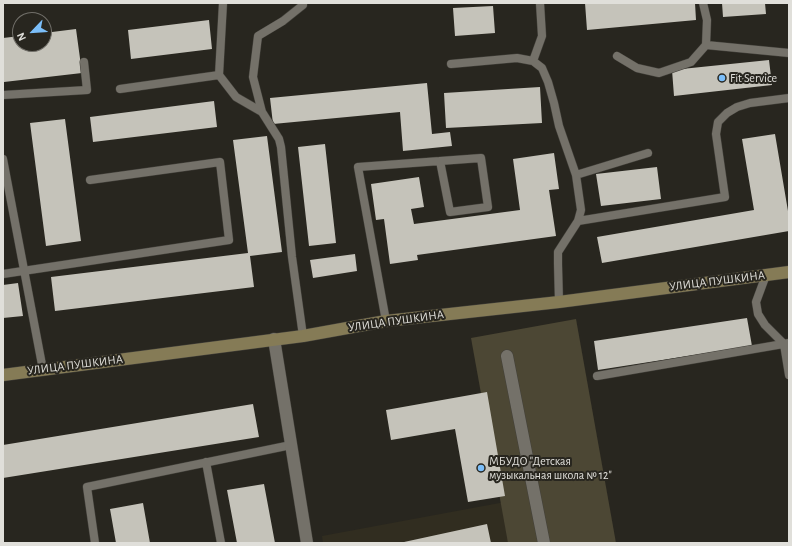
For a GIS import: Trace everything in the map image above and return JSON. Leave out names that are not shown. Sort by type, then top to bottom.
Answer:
[{"type":"street","name":"УЛИЦА ПУШКИНА","points":[[3,375],[302,336],[386,321],[559,302],[789,272]]},
{"type":"street","points":[[274,339],[307,543]]},
{"type":"street","points":[[507,356],[544,543]]},
{"type":"lane","points":[[223,3],[219,75],[236,97],[262,112]]},
{"type":"lane","points":[[302,336],[292,257],[281,147],[279,139],[262,112],[253,77],[258,36],[283,21],[303,5],[303,3]]},
{"type":"lane","points":[[533,61],[542,36],[540,3]]},
{"type":"lane","points":[[617,56],[637,68],[659,73],[691,62],[706,45],[707,20],[703,3]]},
{"type":"lane","points":[[706,45],[789,53]]},
{"type":"lane","points":[[451,64],[517,58],[533,61],[542,68],[548,82],[559,126],[576,174],[580,210],[578,221],[558,252],[559,302]]},
{"type":"lane","points":[[3,95],[87,90],[84,62]]},
{"type":"lane","points":[[120,89],[219,75]]},
{"type":"lane","points":[[578,221],[725,198],[716,134],[718,122],[727,113],[737,107],[750,103],[789,98]]},
{"type":"lane","points":[[576,174],[648,153]]},
{"type":"lane","points":[[386,321],[358,168],[440,161],[481,158],[488,207],[450,212],[440,161]]},
{"type":"lane","points":[[3,159],[6,191],[25,272],[43,370]]},
{"type":"lane","points":[[3,274],[25,272],[229,240],[220,162],[90,180]]},
{"type":"lane","points":[[766,275],[756,302],[758,314],[765,325],[786,344],[789,375]]},
{"type":"lane","points":[[597,376],[786,344]]},
{"type":"lane","points":[[95,543],[87,487],[291,445]]},
{"type":"lane","points":[[206,462],[221,543]]},
{"type":"shaded area","points":[[576,319],[616,543],[508,543],[471,338]]},
{"type":"shaded area","points":[[505,502],[513,543],[323,543],[322,536]]},
{"type":"building","points":[[585,3],[695,3],[696,20],[587,30]]},
{"type":"building","points":[[722,3],[765,3],[766,14],[723,17]]},
{"type":"building","points":[[493,6],[495,33],[455,36],[453,8]]},
{"type":"building","points":[[209,20],[212,49],[131,59],[128,30]]},
{"type":"building","points":[[76,29],[82,73],[4,82],[3,38],[12,37],[12,52],[52,52],[52,32]]},
{"type":"building","name":"Fit Service","points":[[769,60],[772,85],[674,96],[672,70]]},
{"type":"building","points":[[427,83],[432,134],[450,132],[452,146],[403,151],[400,112],[273,124],[270,98]]},
{"type":"building","points":[[540,87],[542,123],[446,128],[444,93]]},
{"type":"building","points":[[214,101],[217,127],[93,142],[90,117]]},
{"type":"building","points":[[65,119],[81,241],[46,246],[30,123]]},
{"type":"building","points":[[775,134],[789,217],[789,231],[602,263],[597,237],[754,210],[742,139]]},
{"type":"building","points":[[267,136],[282,252],[250,256],[254,287],[55,311],[51,277],[248,253],[233,140]]},
{"type":"building","points":[[325,144],[336,243],[309,246],[298,147]]},
{"type":"building","points":[[554,153],[559,189],[549,190],[556,236],[417,255],[418,260],[390,264],[384,219],[376,220],[371,184],[419,177],[424,207],[411,209],[414,224],[520,210],[513,159]]},
{"type":"building","points":[[657,167],[661,199],[601,206],[596,174]]},
{"type":"building","points":[[355,254],[357,271],[313,278],[310,260]]},
{"type":"building","points":[[18,283],[23,316],[3,318],[3,285]]},
{"type":"building","points":[[747,318],[752,346],[598,370],[594,341]]},
{"type":"building","name":"МБУДО \"Детская музыкальная школа № 12\"","points":[[487,392],[505,496],[468,502],[455,429],[391,440],[386,410]]},
{"type":"building","points":[[253,404],[259,437],[3,478],[3,445]]},
{"type":"building","points":[[264,484],[275,543],[237,543],[227,490]]},
{"type":"building","points":[[143,503],[150,543],[116,543],[110,509]]},
{"type":"building","points":[[487,524],[491,543],[404,543],[404,542]]},
{"type":"place","name":"Fit Service","points":[[722,78]]},
{"type":"place","name":"МБУДО \"Детская музыкальная школа № 12\"","points":[[481,468]]}]
